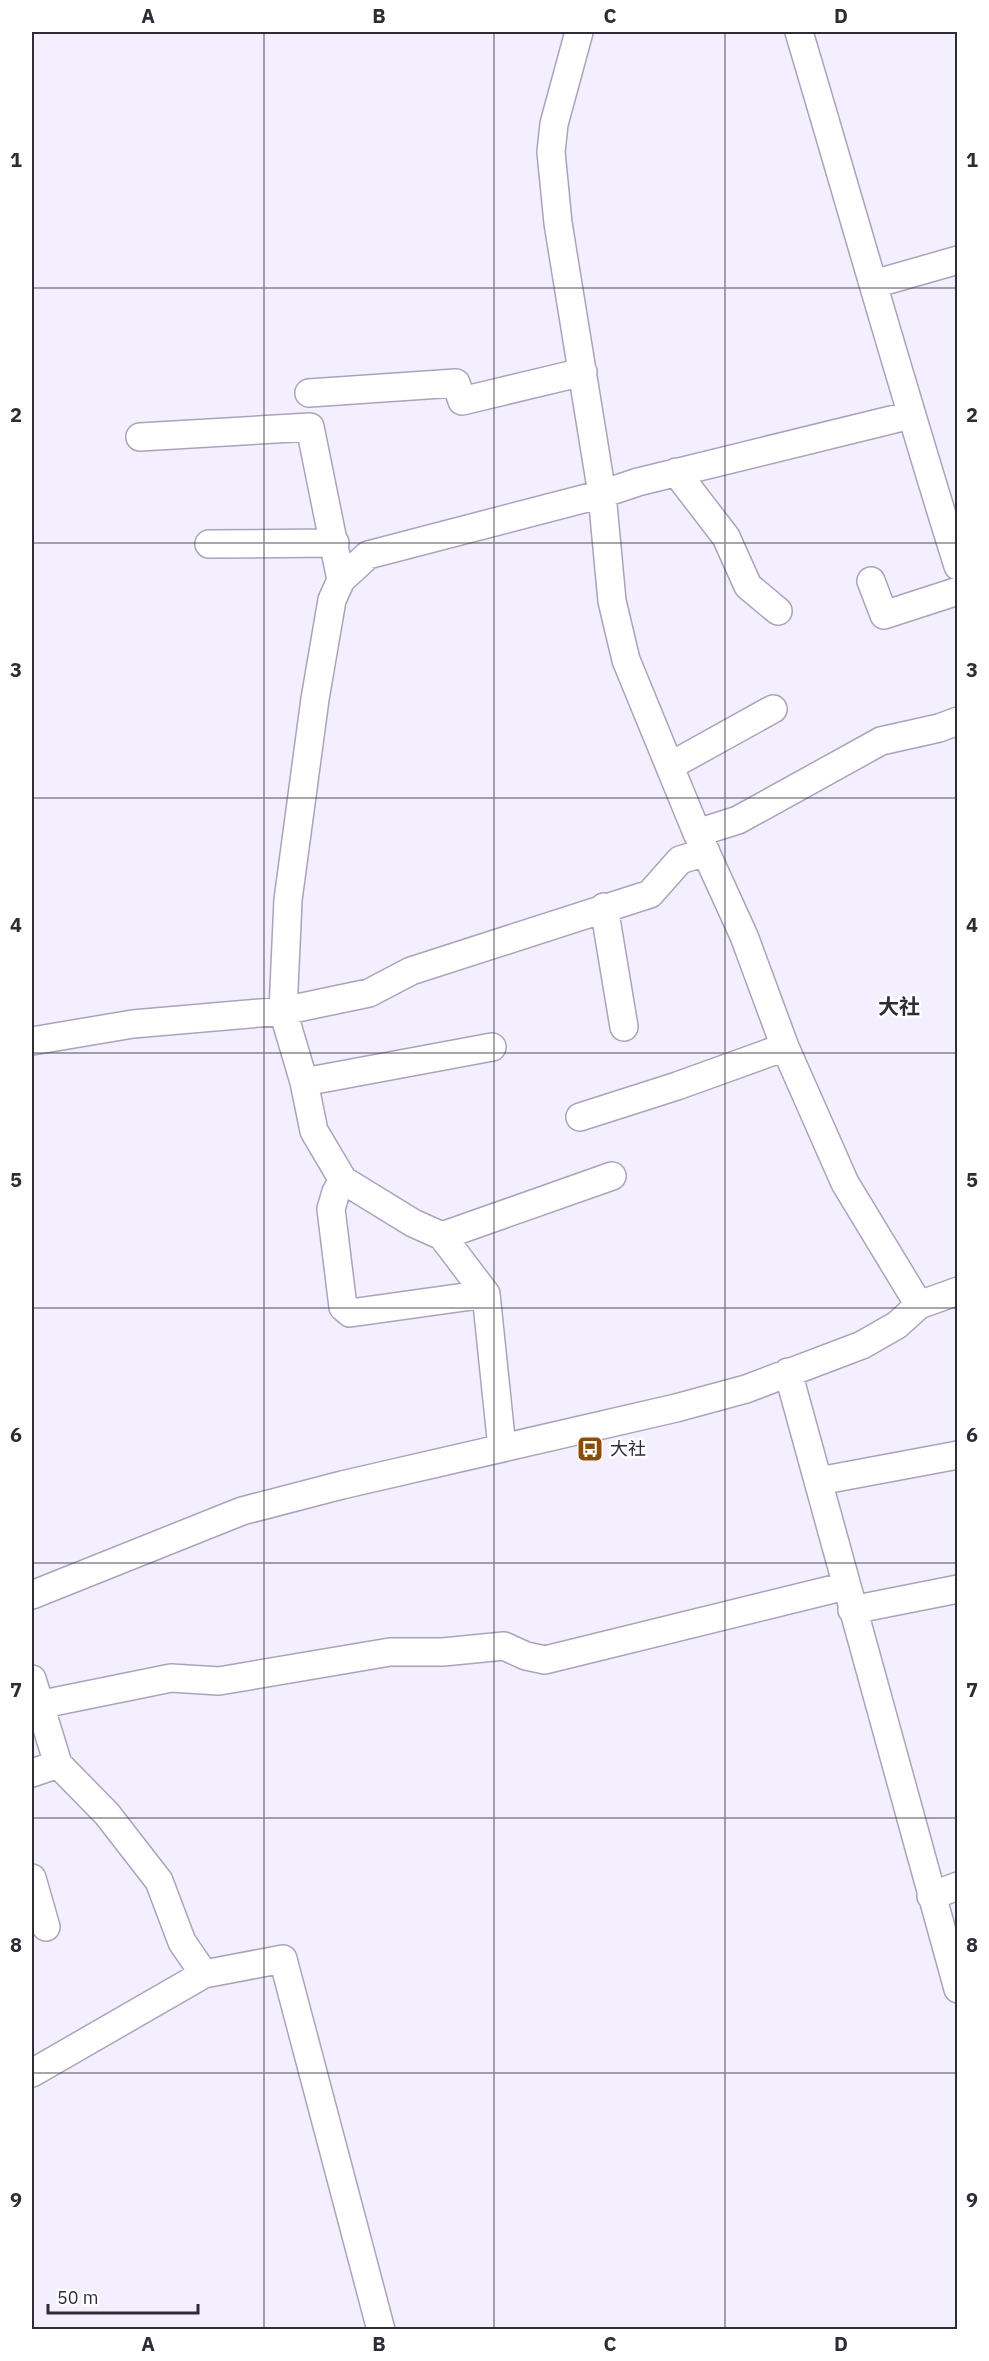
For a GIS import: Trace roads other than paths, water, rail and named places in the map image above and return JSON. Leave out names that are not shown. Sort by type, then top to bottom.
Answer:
[{"type":"street","points":[[579,32],[554,124],[551,152],[558,223],[602,494],[612,601],[626,660],[701,842],[744,936],[785,1047],[845,1183],[919,1305]]},
{"type":"street","points":[[799,32],[957,566]]},
{"type":"street","points":[[874,285],[957,260]]},
{"type":"street","points":[[309,393],[456,383],[462,401],[583,372]]},
{"type":"street","points":[[502,1448],[486,1294],[442,1236],[413,1223],[343,1180],[314,1131],[304,1082],[283,1011],[288,900],[300,802],[332,600],[341,580],[368,555],[602,494],[676,472],[911,415]]},
{"type":"street","points":[[140,437],[310,427],[341,580]]},
{"type":"street","points":[[676,472],[726,537],[748,586],[778,612]]},
{"type":"street","points":[[208,544],[335,543]]},
{"type":"street","points":[[871,581],[884,615],[957,591]]},
{"type":"street","points":[[670,766],[773,709]]},
{"type":"street","points":[[32,1041],[133,1024],[283,1011],[369,993],[411,971],[650,894],[701,842],[738,820],[881,741],[939,728],[957,721]]},
{"type":"street","points":[[604,907],[624,1027]]},
{"type":"street","points":[[304,1082],[492,1047]]},
{"type":"street","points":[[580,1117],[677,1086],[785,1047]]},
{"type":"street","points":[[442,1236],[612,1176]]},
{"type":"street","points":[[343,1180],[336,1192],[331,1209],[343,1307],[350,1313],[486,1294]]},
{"type":"street","points":[[32,1595],[242,1511],[342,1485],[676,1408],[746,1389],[861,1345],[897,1325],[919,1305],[957,1291]]},
{"type":"street","points":[[788,1372],[957,1989]]},
{"type":"street","points":[[819,1481],[957,1455]]},
{"type":"street","points":[[38,1705],[171,1678],[219,1681],[390,1652],[442,1652],[504,1646],[526,1656],[545,1660],[849,1598],[957,1589]]},
{"type":"street","points":[[32,1678],[57,1764],[107,1814],[159,1881],[182,1942],[204,1974]]},
{"type":"street","points":[[32,1773],[57,1764]]},
{"type":"street","points":[[32,1878],[46,1927]]},
{"type":"street","points":[[931,1896],[957,1886]]},
{"type":"street","points":[[32,2073],[204,1974],[283,1959],[381,2330]]},
{"type":"place","name":"大社","points":[[590,1449]]},
{"type":"district","name":"大社","points":[[899,1007]]}]
